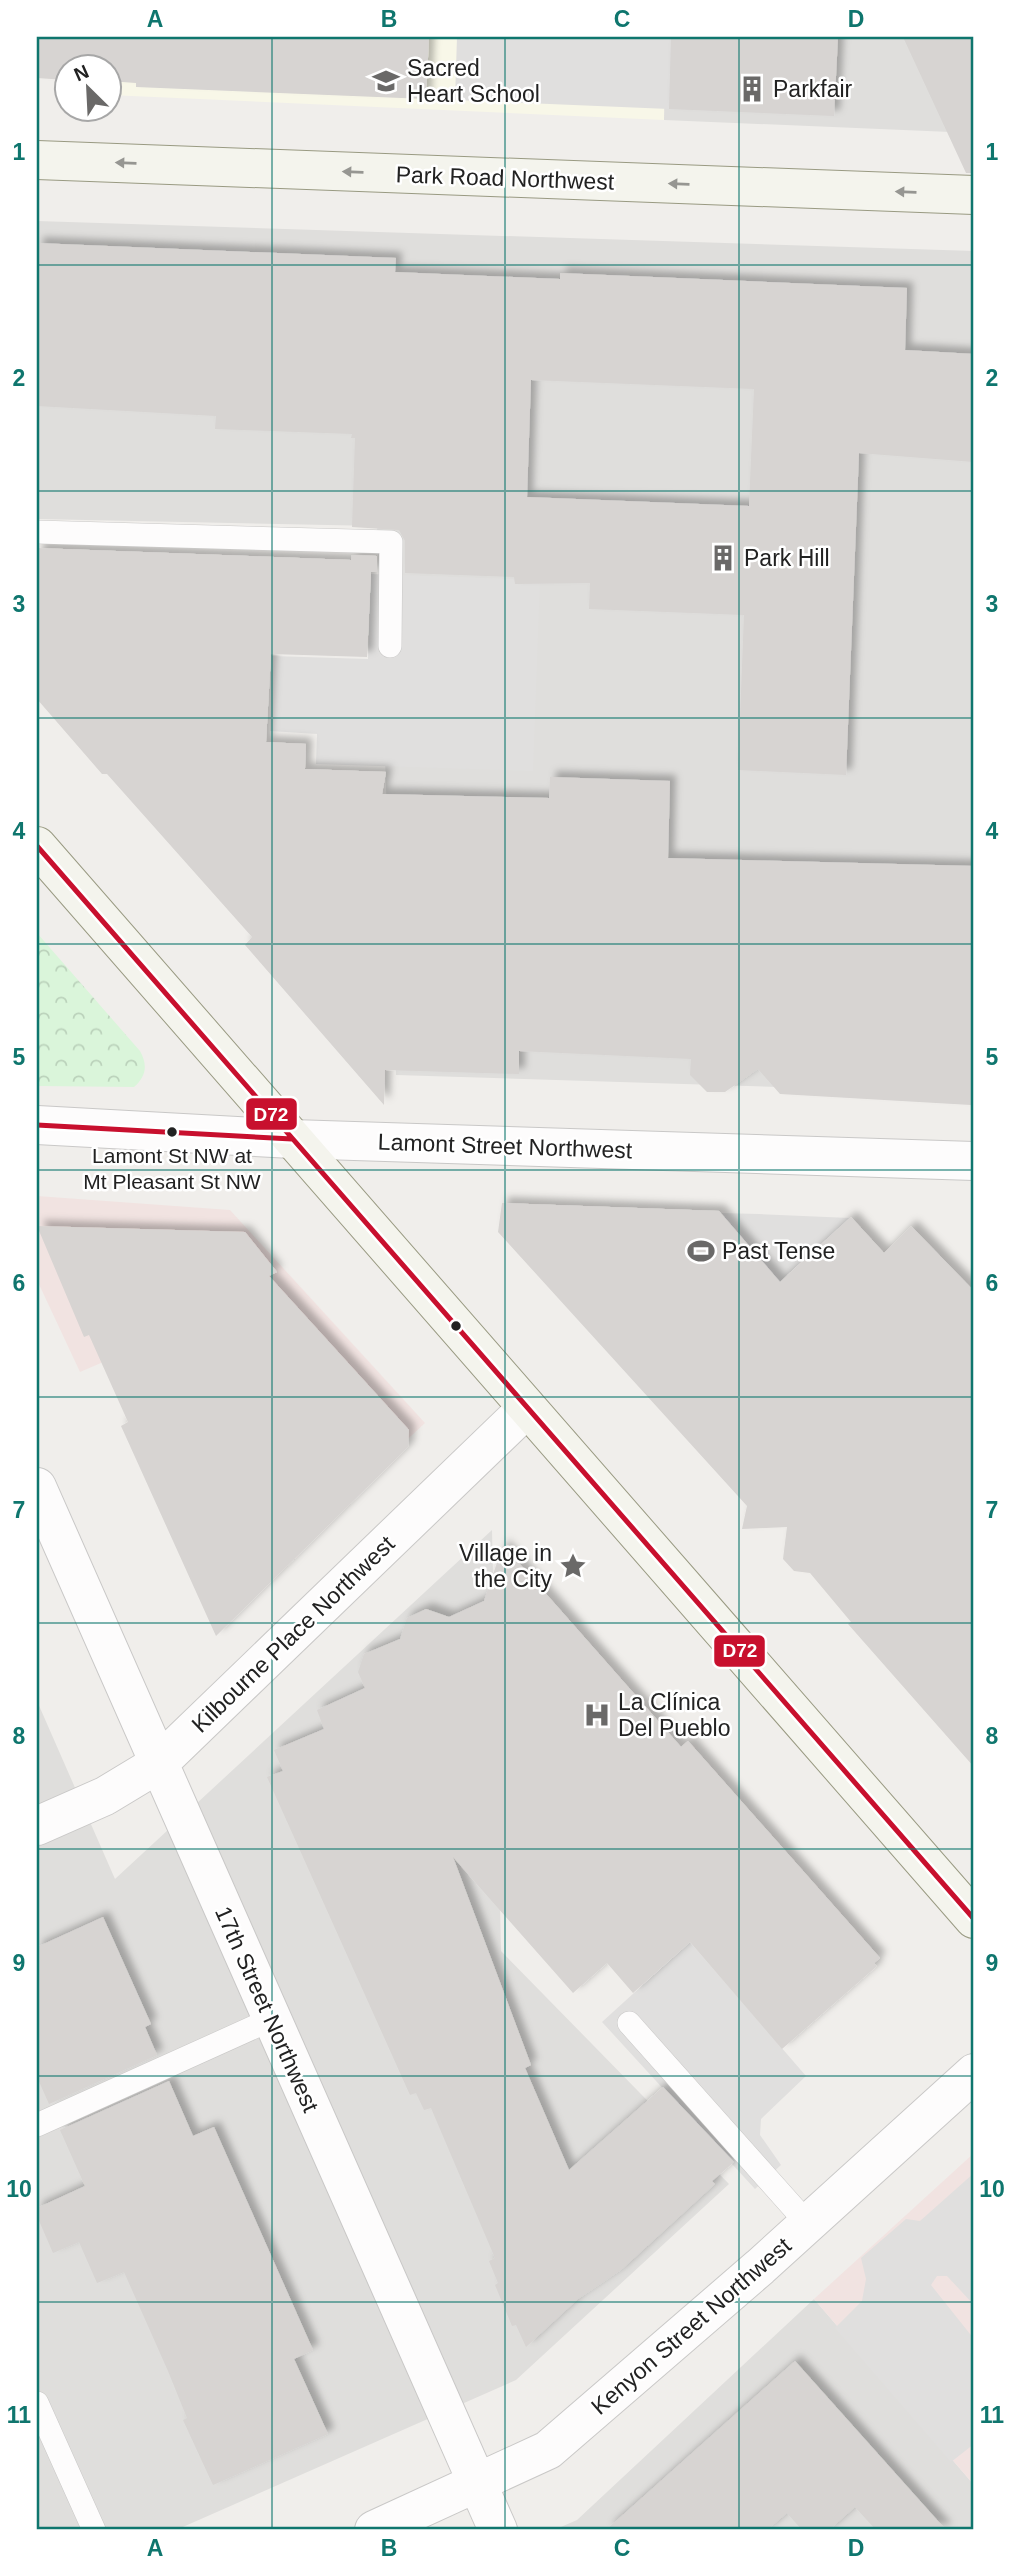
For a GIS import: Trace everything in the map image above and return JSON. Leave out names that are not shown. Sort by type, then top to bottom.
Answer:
[{"type":"street","name":"Park Road Northwest","points":[[37,160],[974,195]]},
{"type":"street","points":[[37,846],[974,1919]]},
{"type":"street","name":"Lamont Street Northwest","points":[[37,1125],[292,1139],[974,1161]]},
{"type":"street","name":"Kilbourne Place Northwest","points":[[37,1826],[105,1796],[158,1764],[526,1409]]},
{"type":"street","name":"17th Street Northwest","points":[[37,1487],[498,2530]]},
{"type":"street","name":"Kenyon Street Northwest","points":[[374,2530],[548,2450],[808,2224],[974,2073]]},
{"type":"lane","points":[[37,532],[391,542],[390,646]]},
{"type":"lane","points":[[37,2125],[272,2020]]},
{"type":"lane","points":[[629,2023],[808,2224]]},
{"type":"lane","points":[[37,2403],[94,2530]]},
{"type":"shaded area","name":"Sacred Heart School","points":[[103,37],[665,37],[664,120],[122,96],[122,52],[102,52]]},
{"type":"shaded area","points":[[457,37],[672,37],[669,109],[455,100]]},
{"type":"shaded area","points":[[665,37],[974,37],[974,133],[664,120]]},
{"type":"shaded area","points":[[37,221],[974,251],[974,1093],[396,1075],[377,526],[37,519]]},
{"type":"shaded area","points":[[371,574],[540,580],[533,771],[316,764],[317,734],[270,731],[272,656],[368,659]]},
{"type":"shaded area","points":[[37,1196],[230,1210],[425,1423],[341,1501],[171,1333],[80,1372],[37,1280]]},
{"type":"shaded area","points":[[720,1213],[850,1218],[787,1275],[796,1287],[787,1293]]},
{"type":"shaded area","points":[[492,1530],[501,1951],[729,2184],[516,2380],[176,2530],[37,2530],[37,1701],[115,1879]]},
{"type":"shaded area","points":[[690,1942],[806,2076],[761,2119],[760,2135],[781,2165],[755,2189],[602,2022]]},
{"type":"shaded area","points":[[974,2153],[974,2485],[814,2299]]},
{"type":"shaded area","points":[[974,2173],[974,2305],[947,2276],[937,2276],[931,2285],[974,2339],[974,2444],[951,2462],[835,2328],[862,2301],[866,2279],[861,2258],[906,2219],[920,2221]]},
{"type":"shaded area","points":[[814,2299],[974,2485],[974,2530],[554,2530],[577,2520]]},
{"type":"green space","points":[[37,933],[140,1051],[144,1070],[134,1087],[37,1086]]},
{"type":"building","points":[[37,37],[429,37],[426,99],[136,87],[136,83],[122,82],[122,52],[52,52],[52,79],[37,78]]},
{"type":"building","name":"Parkfair","points":[[671,37],[838,37],[834,116],[669,109]]},
{"type":"building","points":[[903,37],[974,37],[974,173],[966,173]]},
{"type":"building","points":[[37,243],[396,258],[395,272],[560,279],[560,273],[907,288],[905,350],[974,354],[974,462],[859,453],[846,775],[738,770],[744,615],[589,609],[590,583],[515,584],[514,577],[405,573],[405,541],[399,530],[352,527],[355,438],[351,438],[352,434],[215,429],[216,416],[37,406]],"holes":[[[531,380],[754,389],[749,506],[527,497]]]},
{"type":"building","points":[[37,548],[351,560],[352,555],[377,556],[377,572],[371,572],[367,657],[271,654],[266,742],[306,744],[305,769],[386,772],[382,794],[549,798],[550,777],[670,781],[668,858],[974,866],[971,1105],[780,1094],[758,1069],[725,1092],[707,1092],[690,1075],[691,1059],[519,1051],[519,1074],[385,1070],[384,1105],[245,945],[252,937],[37,699]]},
{"type":"building","points":[[502,1203],[719,1211],[780,1282],[851,1217],[884,1253],[911,1226],[974,1291],[974,1767],[848,1624],[851,1622],[810,1573],[794,1571],[783,1559],[787,1527],[742,1529],[747,1506],[498,1232]]},
{"type":"building","points":[[37,1226],[245,1232],[277,1272],[269,1276],[409,1430],[408,1447],[216,1636],[121,1426],[128,1422],[89,1335],[84,1337]]},
{"type":"building","points":[[503,1545],[681,1747],[688,1741],[880,1958],[874,1963],[877,1966],[782,2049],[690,1942],[633,1993],[607,1963],[573,1993],[453,1857],[531,2065],[525,2068],[569,2170],[663,2087],[734,2162],[712,2181],[715,2184],[621,2270],[578,2299],[526,2347],[516,2325],[512,2326],[495,2285],[498,2283],[489,2261],[495,2258],[431,2108],[424,2110],[416,2093],[410,2095],[267,1777],[283,1771],[274,1750],[324,1729],[317,1710],[365,1688],[358,1672],[364,1654],[400,1639],[407,1618],[426,1609],[449,1617],[484,1601]]},
{"type":"building","points":[[103,1917],[151,2024],[145,2027],[157,2055],[49,2104],[37,2077],[37,1947]]},
{"type":"building","points":[[169,2081],[193,2136],[214,2127],[313,2350],[294,2359],[328,2434],[213,2485],[183,2420],[187,2418],[124,2272],[97,2283],[79,2242],[53,2253],[37,2216],[37,2208],[85,2186],[60,2130]]},
{"type":"building","points":[[795,2361],[946,2530],[876,2530],[855,2507],[829,2530],[802,2530],[787,2513],[767,2530],[606,2530]]},
{"type":"transit line","name":"D72","points":[[37,846],[974,1919]]},
{"type":"transit line","name":"D72","points":[[37,1125],[292,1139]]},
{"type":"place","name":"Sacred Heart School","points":[[386,81]]},
{"type":"place","name":"Parkfair","points":[[752,89]]},
{"type":"place","name":"Park Hill","points":[[723,558]]},
{"type":"place","name":"Lamont St NW at Mt Pleasant St NW","points":[[172,1132]]},
{"type":"place","name":"Past Tense","points":[[701,1251]]},
{"type":"place","name":"Village in the City","points":[[573,1566]]},
{"type":"place","name":"La Clínica Del Pueblo","points":[[597,1715]]}]
